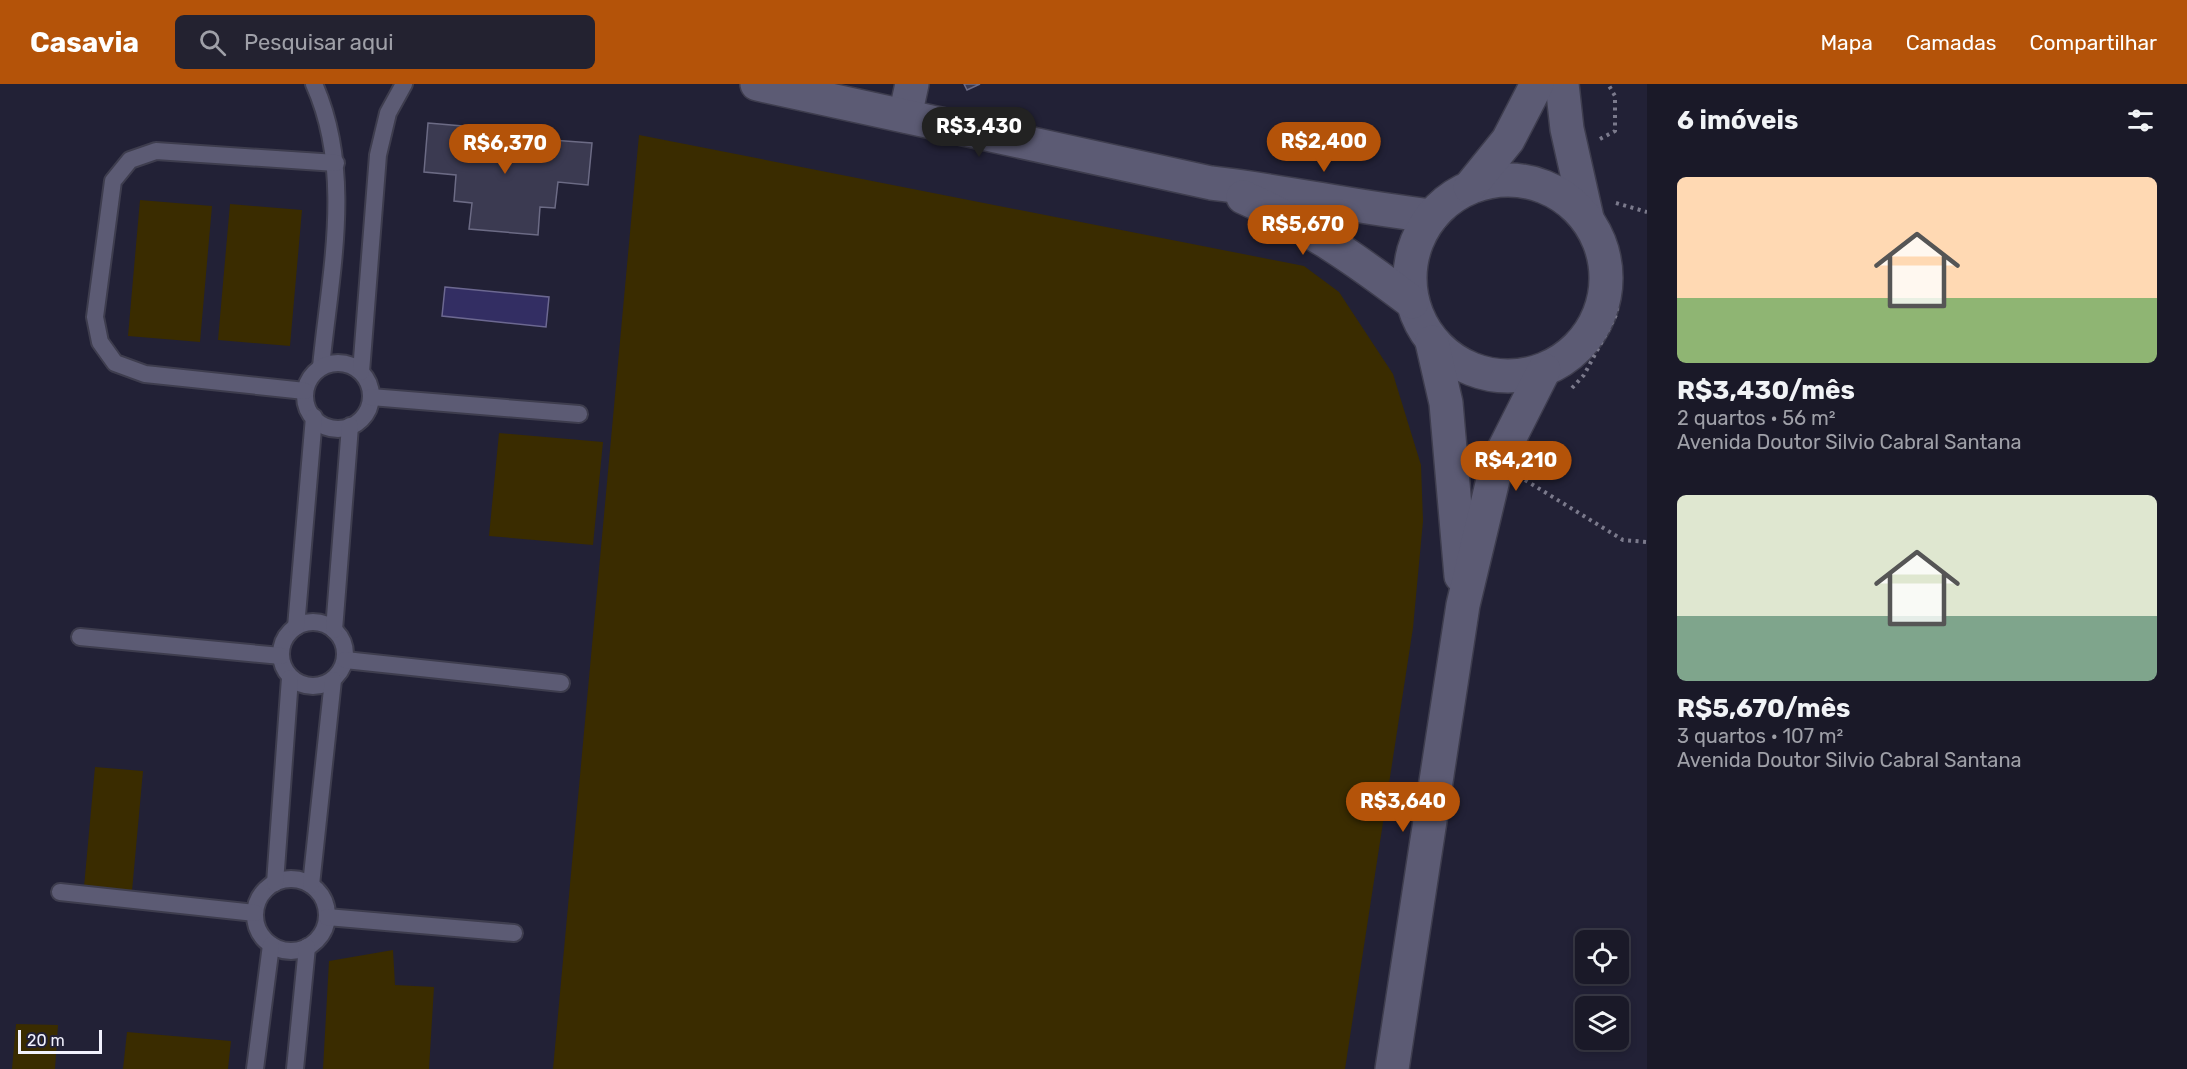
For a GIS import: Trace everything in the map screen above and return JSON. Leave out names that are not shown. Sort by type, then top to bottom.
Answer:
[{"type":"main road","points":[[757,84],[1211,183],[1282,191],[1360,206],[1431,216]]},
{"type":"main road","points":[[905,116],[912,84]]},
{"type":"main road","points":[[1470,187],[1508,140],[1537,84]]},
{"type":"main road","points":[[1392,1069],[1463,605],[1497,463],[1556,381],[1568,357],[1586,339],[1599,317],[1606,292],[1607,266],[1600,241],[1602,216],[1567,129],[1562,84]]},
{"type":"main road","points":[[1556,381],[1520,376],[1496,376],[1472,370],[1457,362],[1432,342],[1419,323],[1412,302],[1409,279],[1412,256],[1419,235],[1431,216],[1449,199],[1470,187],[1496,180],[1521,180],[1547,187],[1602,216]]},
{"type":"main road","points":[[1211,183],[1281,214],[1352,256],[1412,302]]},
{"type":"main road","points":[[1432,342],[1446,403],[1463,605]]},
{"type":"lane","points":[[314,84],[336,163],[337,212],[321,367]]},
{"type":"lane","points":[[361,372],[378,155],[388,113],[404,84]]},
{"type":"lane","points":[[305,391],[145,374],[115,363],[100,342],[95,317],[113,181],[130,160],[156,151],[336,163]]},
{"type":"lane","points":[[341,363],[361,372],[367,380],[371,397],[364,415],[350,426],[330,428],[314,417],[305,400],[305,391],[308,381],[321,367],[341,363]]},
{"type":"lane","points":[[371,397],[579,414]]},
{"type":"lane","points":[[296,627],[314,417]]},
{"type":"lane","points":[[334,630],[350,426]]},
{"type":"lane","points":[[316,622],[334,630],[344,644],[345,660],[340,672],[333,680],[316,687],[297,683],[290,678],[284,669],[281,656],[284,640],[296,627],[316,622]]},
{"type":"lane","points":[[80,637],[281,656]]},
{"type":"lane","points":[[345,660],[561,683]]},
{"type":"lane","points":[[275,883],[290,678]]},
{"type":"lane","points":[[311,885],[333,680]]},
{"type":"lane","points":[[287,879],[300,880],[311,885],[326,905],[327,917],[324,930],[317,940],[307,947],[289,951],[271,945],[256,926],[255,913],[261,895],[275,883],[287,879]]},
{"type":"lane","points":[[60,892],[255,913]]},
{"type":"lane","points":[[327,917],[514,933]]},
{"type":"lane","points":[[255,1069],[271,945]]},
{"type":"lane","points":[[295,1069],[307,947]]},
{"type":"path","points":[[1556,381],[1584,375],[1617,314],[1611,248],[1602,216],[1647,212]]},
{"type":"path","points":[[1518,476],[1623,540],[1647,542]]},
{"type":"shaded area","points":[[639,135],[1304,266],[1339,292],[1393,374],[1421,465],[1423,521],[1413,628],[1345,1069],[553,1069]]},
{"type":"shaded area","points":[[140,200],[212,206],[200,342],[128,336]]},
{"type":"shaded area","points":[[230,204],[302,210],[290,346],[218,340]]},
{"type":"shaded area","points":[[445,287],[549,297],[546,327],[442,316]]},
{"type":"shaded area","points":[[499,433],[603,442],[593,545],[489,536]]},
{"type":"shaded area","points":[[95,767],[143,771],[132,891],[84,887]]},
{"type":"shaded area","points":[[393,950],[395,985],[434,987],[429,1069],[323,1069],[329,961]]},
{"type":"shaded area","points":[[16,1024],[58,1025],[55,1069],[12,1069]]},
{"type":"shaded area","points":[[127,1032],[231,1041],[228,1069],[123,1069]]},
{"type":"building","points":[[964,84],[980,84],[967,90]]},
{"type":"building","points":[[428,123],[474,127],[472,149],[486,150],[488,130],[533,135],[530,158],[550,159],[552,140],[592,143],[588,185],[558,182],[555,208],[540,207],[538,235],[469,229],[472,203],[454,201],[456,175],[424,172]]}]
